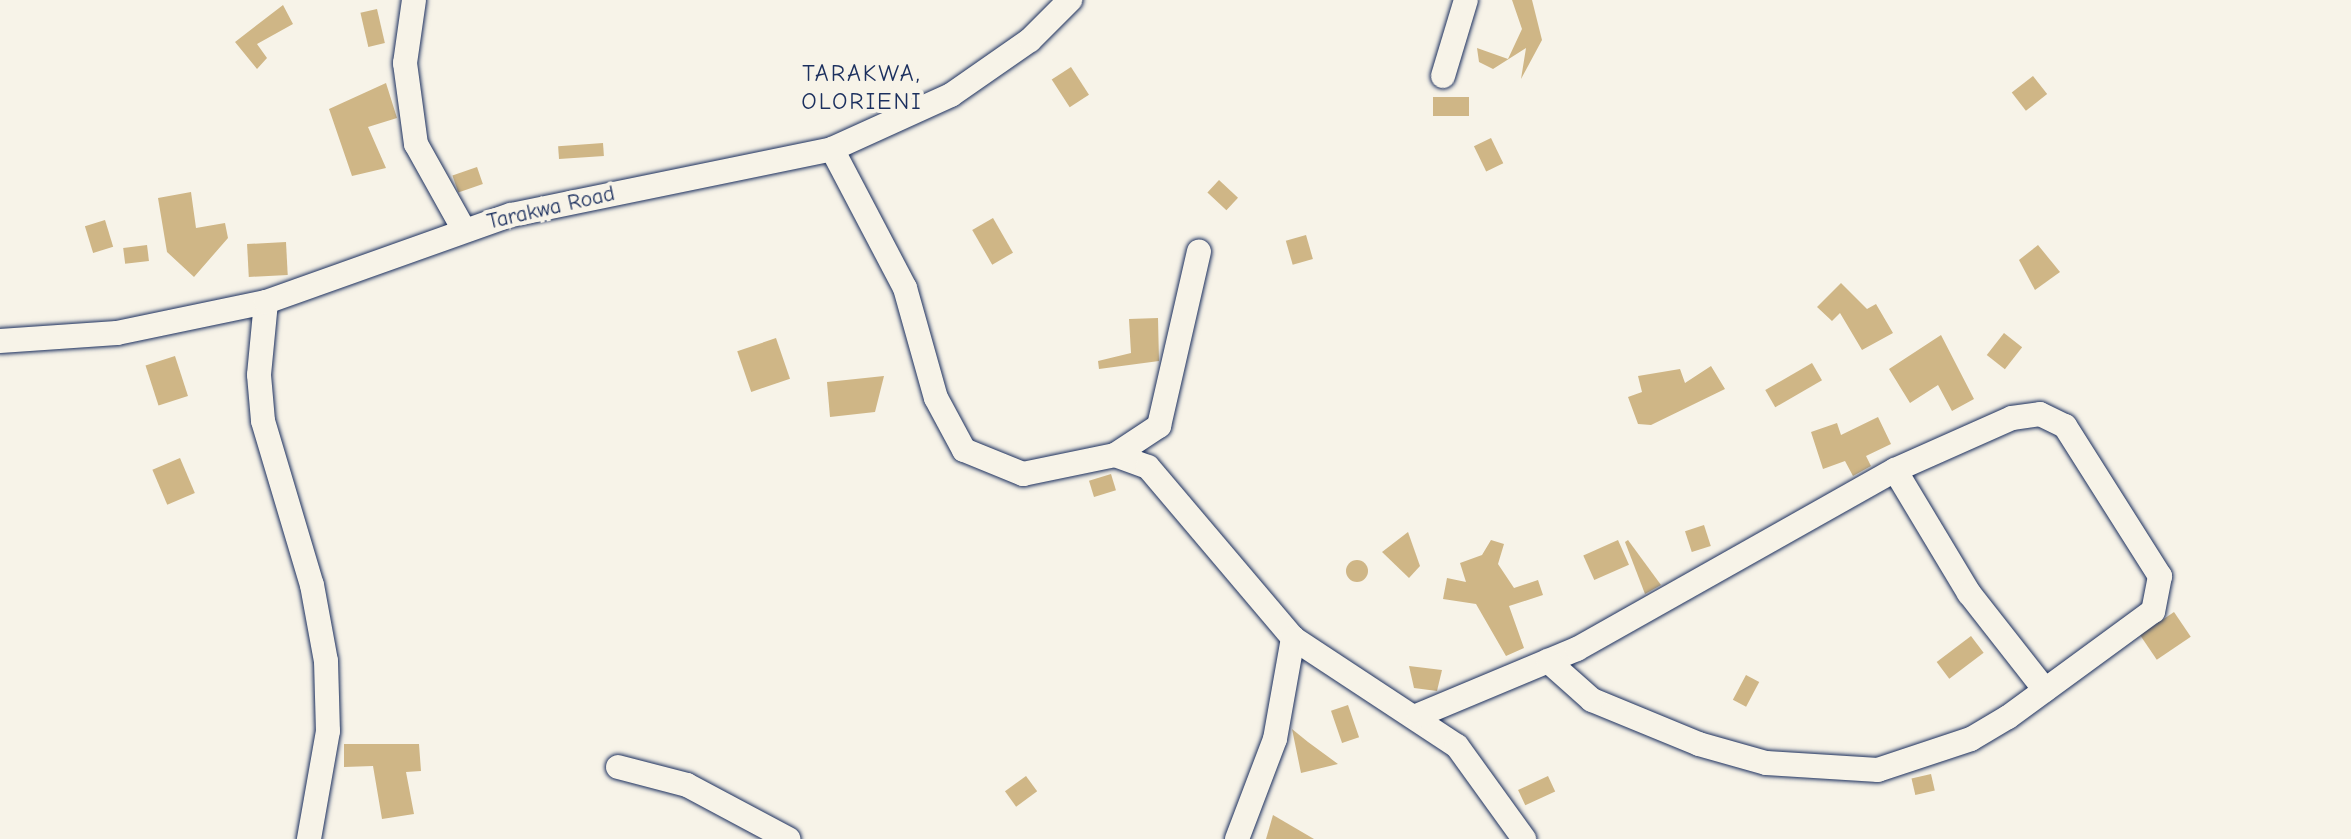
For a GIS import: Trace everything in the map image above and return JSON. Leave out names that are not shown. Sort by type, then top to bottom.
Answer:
[{"type":"street","points":[[414,0],[405,63],[413,131],[423,165],[464,230]]},
{"type":"street","name":"Tarakwa Road","points":[[0,341],[117,333],[266,302],[464,230],[567,201],[832,149],[951,95],[1030,40],[1070,0]]},
{"type":"street","points":[[1443,76],[1466,0]]},
{"type":"street","points":[[832,149],[905,288],[936,398],[964,450],[1023,474],[1115,455],[1159,426],[1199,252]]},
{"type":"street","points":[[266,302],[259,375],[263,421],[312,585],[326,661],[328,731],[309,839]]},
{"type":"street","points":[[1419,715],[1548,661],[1895,470],[2012,418],[2040,414],[2065,426],[2148,550],[2161,595],[2138,624],[1971,739],[1878,770],[1825,770],[1766,763],[1631,721],[1592,700],[1548,661]]},
{"type":"street","points":[[1115,455],[1148,467],[1168,486],[1293,638],[1339,673],[1419,715],[1457,746],[1524,839]]},
{"type":"street","points":[[1895,470],[1969,593],[2045,690]]},
{"type":"street","points":[[1237,839],[1275,739],[1293,638]]},
{"type":"street","points":[[618,767],[687,785],[788,839]]},
{"type":"building","points":[[1512,0],[1532,0],[1542,40],[1521,79],[1526,48],[1493,69],[1479,62],[1477,48],[1508,59],[1522,29]]},
{"type":"building","points":[[283,5],[293,24],[257,44],[267,58],[257,69],[235,42]]},
{"type":"building","points":[[377,9],[385,43],[368,47],[360,13]]},
{"type":"building","points":[[1071,67],[1089,95],[1070,107],[1052,80]]},
{"type":"building","points":[[2033,76],[2047,94],[2026,111],[2012,93]]},
{"type":"building","points":[[386,83],[397,118],[368,127],[386,168],[352,176],[329,109]]},
{"type":"building","points":[[1433,97],[1469,97],[1469,116],[1433,116]]},
{"type":"building","points":[[1491,138],[1503,163],[1486,171],[1474,146]]},
{"type":"building","points":[[603,143],[604,156],[559,159],[558,146]]},
{"type":"building","points":[[477,167],[483,184],[458,192],[452,175]]},
{"type":"building","points":[[1219,180],[1238,198],[1226,210],[1207,192]]},
{"type":"building","points":[[191,192],[196,228],[225,223],[228,238],[194,277],[167,252],[158,198]]},
{"type":"building","points":[[993,218],[1013,253],[992,265],[972,230]]},
{"type":"building","points":[[105,220],[113,247],[93,253],[85,226]]},
{"type":"building","points":[[1306,235],[1313,259],[1293,265],[1286,241]]},
{"type":"building","points":[[286,242],[288,275],[249,277],[247,244]]},
{"type":"building","points":[[147,245],[149,261],[125,264],[123,248]]},
{"type":"building","points":[[2038,245],[2060,272],[2035,290],[2019,260]]},
{"type":"building","points":[[1841,283],[1867,309],[1876,304],[1893,333],[1862,350],[1840,313],[1832,321],[1817,307]]},
{"type":"building","points":[[1158,318],[1159,361],[1099,369],[1098,361],[1131,353],[1129,319]]},
{"type":"building","points":[[2004,333],[2022,347],[2005,369],[1987,355]]},
{"type":"building","points":[[1941,335],[1974,399],[1952,411],[1938,385],[1910,403],[1889,369]]},
{"type":"building","points":[[776,338],[790,379],[751,392],[737,351]]},
{"type":"building","points":[[175,356],[188,396],[158,406],[146,366]]},
{"type":"building","points":[[1812,363],[1822,380],[1775,407],[1765,390]]},
{"type":"building","points":[[1711,366],[1725,389],[1651,425],[1638,424],[1628,397],[1642,392],[1638,376],[1680,369],[1685,383]]},
{"type":"building","points":[[884,376],[875,412],[830,417],[827,382]]},
{"type":"building","points":[[1878,417],[1891,444],[1866,456],[1871,466],[1853,476],[1845,461],[1823,469],[1811,432],[1837,423],[1841,435]]},
{"type":"building","points":[[180,458],[195,493],[167,505],[152,470]]},
{"type":"building","points":[[1111,474],[1116,490],[1094,497],[1089,481]]},
{"type":"building","points":[[1704,525],[1711,546],[1692,552],[1685,531]]},
{"type":"building","points":[[1408,532],[1420,566],[1409,578],[1382,552]]},
{"type":"building","points":[[1491,540],[1504,544],[1498,564],[1514,588],[1538,580],[1543,595],[1509,606],[1524,648],[1506,656],[1476,604],[1443,599],[1447,578],[1466,582],[1460,563],[1482,555]]},
{"type":"building","points":[[1618,540],[1629,565],[1594,580],[1583,555]]},
{"type":"building","points":[[1628,540],[1661,585],[1645,594],[1625,542]]},
{"type":"building","points":[[1357,560],[1365,563],[1368,571],[1365,579],[1357,582],[1349,579],[1346,571],[1349,563]]},
{"type":"building","points":[[2174,612],[2191,637],[2157,660],[2140,635]]},
{"type":"building","points":[[1971,636],[1984,653],[1949,679],[1937,662]]},
{"type":"building","points":[[1409,666],[1442,670],[1437,691],[1414,688]]},
{"type":"building","points":[[1746,675],[1759,682],[1746,707],[1733,700]]},
{"type":"building","points":[[1348,705],[1359,737],[1342,743],[1331,711]]},
{"type":"building","points":[[1292,729],[1308,742],[1338,764],[1301,773]]},
{"type":"building","points":[[344,744],[419,744],[421,771],[406,772],[414,814],[382,819],[373,766],[344,767]]},
{"type":"building","points":[[1931,774],[1935,791],[1915,795],[1912,778]]},
{"type":"building","points":[[1026,776],[1037,791],[1016,807],[1005,791]]},
{"type":"building","points":[[1548,776],[1555,791],[1525,805],[1518,790]]},
{"type":"building","points":[[1273,815],[1314,839],[1266,839]]},
{"type":"district","name":"TARAKWA, OLORIENI","points":[[862,88]]}]
